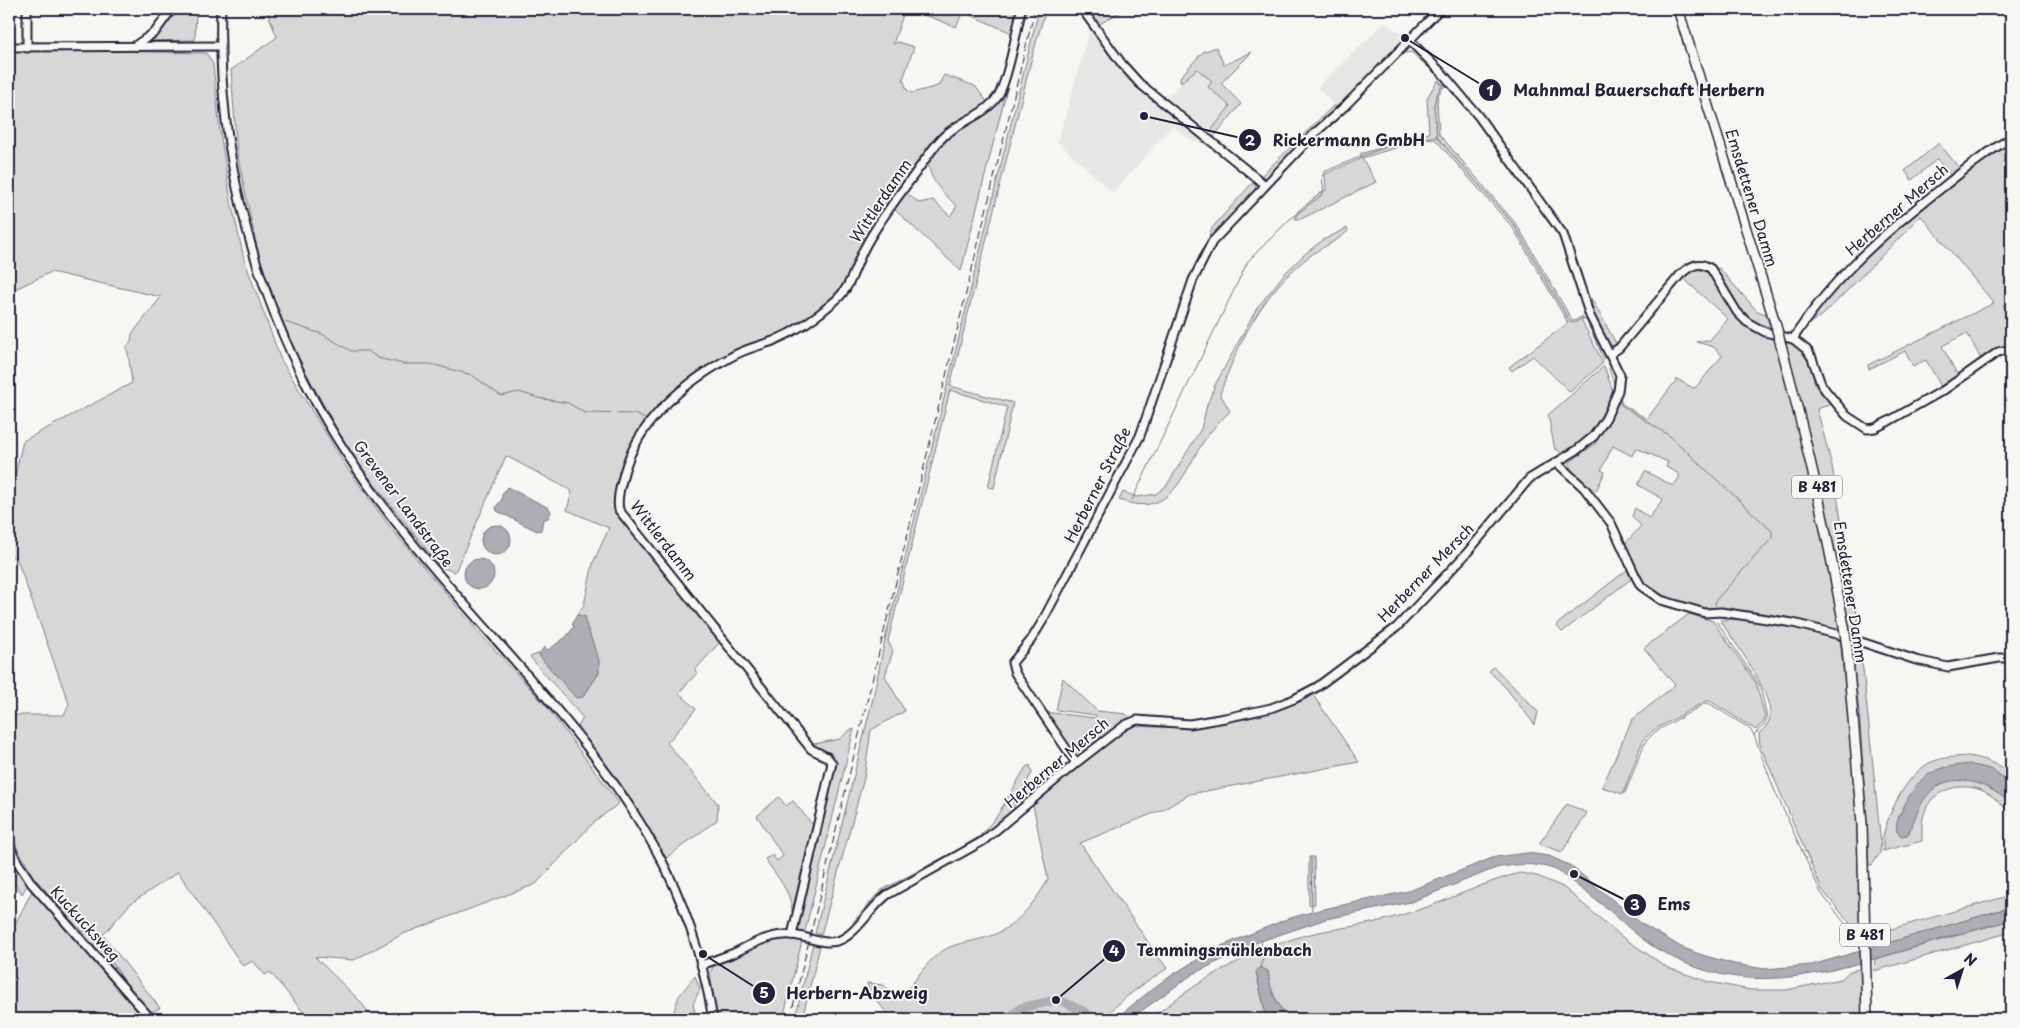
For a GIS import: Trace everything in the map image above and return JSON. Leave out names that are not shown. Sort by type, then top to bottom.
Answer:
[{"type":"main road","name":"Emsdettener Damm","points":[[1678,9],[1776,326],[1804,430],[1827,529],[1844,626],[1858,755],[1863,852],[1867,1018]]},
{"type":"street","points":[[27,9],[28,48]]},
{"type":"street","points":[[134,46],[155,32],[172,9]]},
{"type":"street","name":"Grevener Landstraße","points":[[220,9],[220,46],[228,141],[246,229],[277,321],[309,390],[340,444],[386,509],[429,563],[560,714],[609,776],[657,852],[679,899],[702,965],[713,1019]]},
{"type":"street","name":"Wittlerdamm","points":[[792,935],[832,763],[827,757],[811,749],[619,510],[618,502],[624,469],[630,452],[646,426],[682,391],[733,355],[788,334],[807,323],[838,298],[849,284],[865,248],[889,209],[942,137],[986,109],[998,96],[1005,77],[1022,9]]},
{"type":"street","points":[[1082,9],[1122,64],[1139,83],[1265,185]]},
{"type":"street","name":"Herberner Straße","points":[[1076,763],[1014,673],[1012,663],[1031,640],[1042,622],[1140,436],[1183,308],[1203,257],[1212,242],[1265,185],[1440,9]]},
{"type":"street","name":"Herberner Mersch","points":[[702,965],[768,938],[792,935],[824,942],[841,939],[850,933],[878,902],[887,895],[983,842],[1076,763],[1125,725],[1137,720],[1190,724],[1225,718],[1271,708],[1317,687],[1397,627],[1466,554],[1529,479],[1578,450],[1594,436],[1606,418],[1620,383],[1620,375],[1590,316],[1563,234],[1478,117],[1444,75],[1409,40]]},
{"type":"street","points":[[9,47],[220,46]]},
{"type":"street","name":"Herberner Mersch","points":[[1793,339],[1804,323],[1848,271],[1886,233],[1989,151],[2011,138]]},
{"type":"street","points":[[1610,354],[1619,348],[1680,275],[1690,266],[1697,264],[1706,265],[1711,269],[1737,312],[1747,322],[1765,332],[1793,339],[1807,350],[1812,358],[1818,378],[1826,391],[1847,416],[1867,428],[1874,428],[1944,390],[1998,352],[2011,349]]},
{"type":"street","points":[[1557,463],[1584,488],[1611,523],[1641,586],[1662,600],[1705,613],[1721,612],[1793,623],[1840,635],[1916,660],[1948,667],[1999,658],[2011,658]]},
{"type":"street","name":"Kuckucksweg","points":[[9,845],[32,884],[150,1018]]},
{"type":"shaded area","points":[[176,9],[196,9],[195,40],[149,41],[158,34]]},
{"type":"shaded area","points":[[266,9],[905,9],[893,44],[898,42],[914,47],[903,79],[907,90],[912,93],[938,86],[944,75],[975,86],[988,103],[939,138],[937,145],[999,103],[1024,9],[1027,9],[961,271],[892,207],[866,250],[850,284],[835,305],[812,324],[780,341],[747,351],[712,370],[658,415],[635,451],[626,472],[616,514],[635,535],[720,642],[695,670],[697,673],[679,693],[696,709],[667,743],[718,804],[717,820],[666,858],[626,792],[577,728],[583,718],[530,657],[540,653],[540,657],[583,697],[599,673],[579,615],[577,615],[584,605],[593,563],[609,528],[567,510],[572,491],[506,456],[455,572],[440,567],[350,453],[293,349],[259,257],[237,153],[231,70],[277,37]],"holes":[[[928,158],[930,173],[937,185],[957,206],[950,216],[933,200],[919,203],[905,192]]]},
{"type":"shaded area","points":[[905,9],[1019,9],[1012,33],[963,12],[956,27]]},
{"type":"shaded area","points":[[1039,9],[1046,9],[1033,53],[950,386],[1013,403],[994,488],[988,487],[1007,407],[950,390],[888,641],[893,651],[885,676],[905,711],[871,730],[864,778],[821,935],[815,933]]},
{"type":"shaded area","points":[[1088,9],[1125,9],[1098,25]]},
{"type":"shaded area","points":[[1384,23],[1407,36],[1337,108],[1317,87]]},
{"type":"shaded area","points":[[1098,25],[1123,61],[1166,98],[1197,68],[1212,81],[1209,88],[1230,106],[1207,136],[1208,145],[1191,140],[1172,126],[1113,193],[1058,142],[1090,28]]},
{"type":"shaded area","points":[[1216,47],[1224,65],[1252,52],[1221,83],[1241,104],[1212,139],[1207,136],[1230,106],[1208,87],[1212,81],[1197,69],[1181,82],[1180,77],[1203,52]]},
{"type":"shaded area","points":[[9,49],[206,53],[213,64],[220,132],[231,201],[244,259],[281,360],[345,465],[390,527],[476,629],[546,706],[619,803],[591,825],[536,884],[403,934],[354,960],[315,957],[361,1002],[373,1019],[309,1019],[270,972],[265,975],[253,961],[243,966],[178,872],[130,904],[103,935],[160,1008],[151,1012],[33,876],[9,833],[9,715],[64,715],[69,704],[16,557],[9,557],[9,501],[23,441],[132,383],[126,348],[131,342],[132,334],[161,297],[51,272],[9,292]]},
{"type":"shaded area","points":[[1437,81],[1445,85],[1438,95],[1437,102],[1439,134],[1517,225],[1572,320],[1574,321],[1583,316],[1582,321],[1603,363],[1570,392],[1533,356],[1512,371],[1509,367],[1568,323],[1513,228],[1435,139],[1428,138],[1362,158],[1360,154],[1429,133],[1427,98]]},
{"type":"shaded area","points":[[1334,105],[1337,108],[1267,179],[1261,176]]},
{"type":"shaded area","points":[[2011,141],[2011,345],[1999,347],[1981,359],[1967,333],[1942,346],[1958,376],[1942,388],[1926,360],[1913,366],[1905,351],[1869,369],[1868,365],[1994,303],[1921,216],[1823,315],[1806,325],[1843,278],[1886,236],[1969,169]]},
{"type":"shaded area","points":[[1939,143],[1960,169],[1951,176],[1937,159],[1912,180],[1905,171]]},
{"type":"shaded area","points":[[1362,158],[1376,182],[1301,219],[1295,219],[1298,211],[1326,190],[1325,174]]},
{"type":"shaded area","points":[[1253,182],[1256,187],[1254,191],[1212,238],[1209,235],[1212,228]]},
{"type":"shaded area","points":[[1347,228],[1348,231],[1343,235],[1311,255],[1291,272],[1264,303],[1243,338],[1220,394],[1230,411],[1214,427],[1177,486],[1167,496],[1154,503],[1139,504],[1119,500],[1123,492],[1137,497],[1156,494],[1167,485],[1201,429],[1207,405],[1215,385],[1257,308],[1286,272],[1306,253],[1323,240]]},
{"type":"shaded area","points":[[1705,267],[1710,272],[1719,268],[1757,311],[1766,314],[1773,336],[1785,339],[1801,350],[1810,363],[1816,387],[1832,404],[1817,409],[1832,466],[1860,633],[1829,629],[1787,618],[1690,606],[1663,597],[1644,583],[1629,558],[1625,544],[1641,526],[1632,516],[1635,508],[1649,518],[1663,499],[1638,485],[1645,471],[1673,486],[1679,478],[1679,474],[1666,467],[1668,462],[1636,448],[1632,456],[1613,446],[1601,470],[1605,472],[1596,491],[1578,479],[1570,467],[1570,462],[1595,444],[1620,398],[1622,404],[1647,419],[1677,379],[1693,388],[1696,387],[1722,356],[1714,347],[1696,342],[1709,341],[1728,319],[1682,277],[1691,269]]},
{"type":"shaded area","points":[[1591,298],[1617,345],[1610,345],[1606,341],[1592,310]]},
{"type":"shaded area","points":[[1604,366],[1613,391],[1603,412],[1587,435],[1572,448],[1561,454],[1557,449],[1555,450],[1548,415]]},
{"type":"shaded area","points":[[507,487],[549,508],[551,512],[548,518],[543,520],[541,530],[537,531],[497,511],[496,507]]},
{"type":"shaded area","points":[[496,525],[507,529],[511,540],[507,551],[496,555],[485,551],[481,540],[485,529]]},
{"type":"shaded area","points":[[479,559],[490,563],[494,574],[490,585],[479,589],[468,585],[464,574],[468,563]]},
{"type":"shaded area","points":[[1627,570],[1631,579],[1562,632],[1556,625]]},
{"type":"shaded area","points":[[1689,614],[1713,621],[1756,683],[1765,717],[1764,721],[1756,730],[1710,701],[1706,701],[1654,730],[1643,740],[1623,794],[1602,787],[1632,720],[1675,685],[1644,648]]},
{"type":"shaded area","points":[[577,615],[586,617],[585,621],[599,660],[599,673],[583,697],[576,698],[540,657],[540,653],[544,647],[548,650],[566,637],[574,627],[572,624]]},
{"type":"shaded area","points":[[1741,619],[1788,625],[1840,639],[1856,797],[1860,938],[1857,939],[1849,922],[1822,890],[1760,745],[1759,733],[1769,722],[1769,706],[1759,681],[1720,620]]},
{"type":"shaded area","points":[[1851,643],[1858,647],[1863,669],[1881,844],[1880,853],[1872,865],[1869,865],[1860,720]]},
{"type":"shaded area","points":[[1494,667],[1538,712],[1535,725],[1506,688],[1489,671]]},
{"type":"shaded area","points":[[1063,678],[1097,711],[1126,714],[1138,726],[1182,727],[1251,718],[1273,712],[1313,695],[1359,762],[1190,794],[1164,809],[1080,843],[1159,958],[1168,968],[1142,985],[1104,1019],[928,1019],[921,1017],[921,1019],[892,1019],[870,993],[867,983],[883,985],[900,998],[928,964],[943,950],[954,945],[994,935],[1013,923],[1036,899],[1048,880],[1033,805],[1080,764],[1044,712],[1095,718],[1096,715],[1056,710]]},
{"type":"shaded area","points":[[854,729],[804,935],[796,930],[835,764],[833,757],[821,752],[814,744],[840,739],[848,731]]},
{"type":"shaded area","points":[[1968,756],[1986,760],[2006,770],[2011,774],[2011,784],[2005,779],[1943,767],[1899,814],[1897,832],[1902,836],[1909,833],[1915,815],[1928,793],[1943,783],[1953,780],[1974,782],[1994,791],[2011,804],[2011,814],[1993,797],[1981,790],[1965,787],[1949,789],[1934,797],[1929,803],[1922,822],[1922,841],[1883,851],[1883,834],[1887,822],[1896,801],[1909,781],[1925,766],[1934,761]]},
{"type":"shaded area","points":[[1969,764],[1990,769],[2011,784],[2011,804],[1992,790],[1969,781],[1945,782],[1926,797],[1907,835],[1902,836],[1897,832],[1897,822],[1901,812],[1916,786],[1923,779],[1946,767]]},
{"type":"shaded area","points":[[1030,765],[1032,773],[1008,817],[981,840],[882,896],[856,923],[853,922],[880,891],[980,836],[997,816],[1026,767]]},
{"type":"shaded area","points":[[779,797],[786,806],[793,801],[813,825],[792,912],[786,891],[765,859],[772,855],[777,861],[783,856],[757,816]]},
{"type":"shaded area","points":[[1567,804],[1587,813],[1562,852],[1539,844]]},
{"type":"shaded area","points":[[1527,853],[1549,856],[1571,866],[1642,924],[1681,947],[1734,964],[1765,969],[1812,965],[2011,907],[2011,920],[1846,967],[1784,978],[1753,978],[1722,974],[1691,965],[1659,950],[1633,932],[1609,910],[1558,871],[1535,865],[1512,866],[1496,868],[1411,902],[1326,919],[1258,942],[1193,974],[1130,1019],[1115,1019],[1160,983],[1219,947],[1287,919],[1319,910],[1409,891],[1495,857]]},
{"type":"shaded area","points":[[9,855],[28,884],[22,894],[9,875]]},
{"type":"shaded area","points":[[1309,857],[1314,857],[1315,904],[1309,905]]},
{"type":"shaded area","points":[[1520,873],[1537,876],[1563,887],[1622,937],[1668,968],[1709,982],[1751,990],[1786,990],[1841,979],[1850,971],[1860,969],[1862,1019],[1288,1019],[1272,991],[1268,971],[1256,972],[1267,1019],[1151,1019],[1201,982],[1257,952],[1314,933],[1399,916],[1428,907],[1493,881]]},
{"type":"shaded area","points":[[33,889],[148,1019],[9,1019],[9,936]]},
{"type":"shaded area","points":[[2011,895],[2011,907],[1874,948],[1874,934]]},
{"type":"shaded area","points":[[2011,920],[2011,932],[1874,971],[1875,959]]},
{"type":"shaded area","points":[[786,937],[802,941],[783,1019],[717,1019],[710,973],[713,967],[758,943]]},
{"type":"shaded area","points":[[813,943],[820,946],[802,1019],[795,1019]]},
{"type":"shaded area","points":[[1260,967],[1268,971],[1272,991],[1288,1019],[1267,1019],[1256,972]]},
{"type":"shaded area","points":[[695,976],[700,989],[693,1004],[695,1013],[690,1019],[669,1019],[673,1014],[679,996]]},
{"type":"waterway","points":[[1405,53],[1411,52],[1437,75],[1442,86],[1436,96],[1434,106],[1437,137],[1515,226],[1570,322],[1574,323],[1581,319],[1586,320],[1604,359]]},
{"type":"waterway","points":[[1132,500],[1248,261],[1289,220],[1323,194],[1322,178],[1324,172],[1396,144],[1425,137],[1437,137]]},
{"type":"waterway","points":[[2003,306],[2011,301]]},
{"type":"waterway","points":[[285,322],[322,334],[351,351],[368,351],[378,358],[403,364],[431,364],[472,375],[501,396],[519,392],[538,398],[568,403],[585,413],[635,414],[647,420]]},
{"type":"waterway","points":[[1609,368],[1615,387]]},
{"type":"waterway","points":[[1619,401],[1621,405],[1670,436],[1772,531],[1772,538],[1716,600],[1715,605]]},
{"type":"waterway","points":[[1717,622],[1760,686],[1767,718],[1764,725],[1754,735]]},
{"type":"waterway","points":[[1625,793],[1645,742],[1655,732],[1706,703],[1710,704],[1749,728],[1754,735],[1774,789],[1821,893],[1851,931]]},
{"type":"waterway","points":[[9,855],[27,885]]},
{"type":"waterway","points":[[1311,857],[1312,911]]},
{"type":"waterway","points":[[33,893],[54,914]]},
{"type":"waterway","points":[[80,928],[96,940]]},
{"type":"waterway","points":[[1260,967],[1264,955],[1261,941]]},
{"type":"waterway","points":[[101,945],[132,993]]},
{"type":"waterway","points":[[1007,1019],[1021,1008],[1056,1000],[1083,1011],[1094,1019]]},
{"type":"railway","points":[[790,1019],[1035,9]]},
{"type":"place","name":"Mahnmal Bauerschaft Herbern","points":[[1405,38]]},
{"type":"place","name":"Rickermann GmbH","points":[[1144,116]]},
{"type":"place","name":"Ems","points":[[1574,874]]},
{"type":"place","name":"Herbern-Abzweig","points":[[703,954]]},
{"type":"place","name":"Temmingsmühlenbach","points":[[1056,1000]]}]
